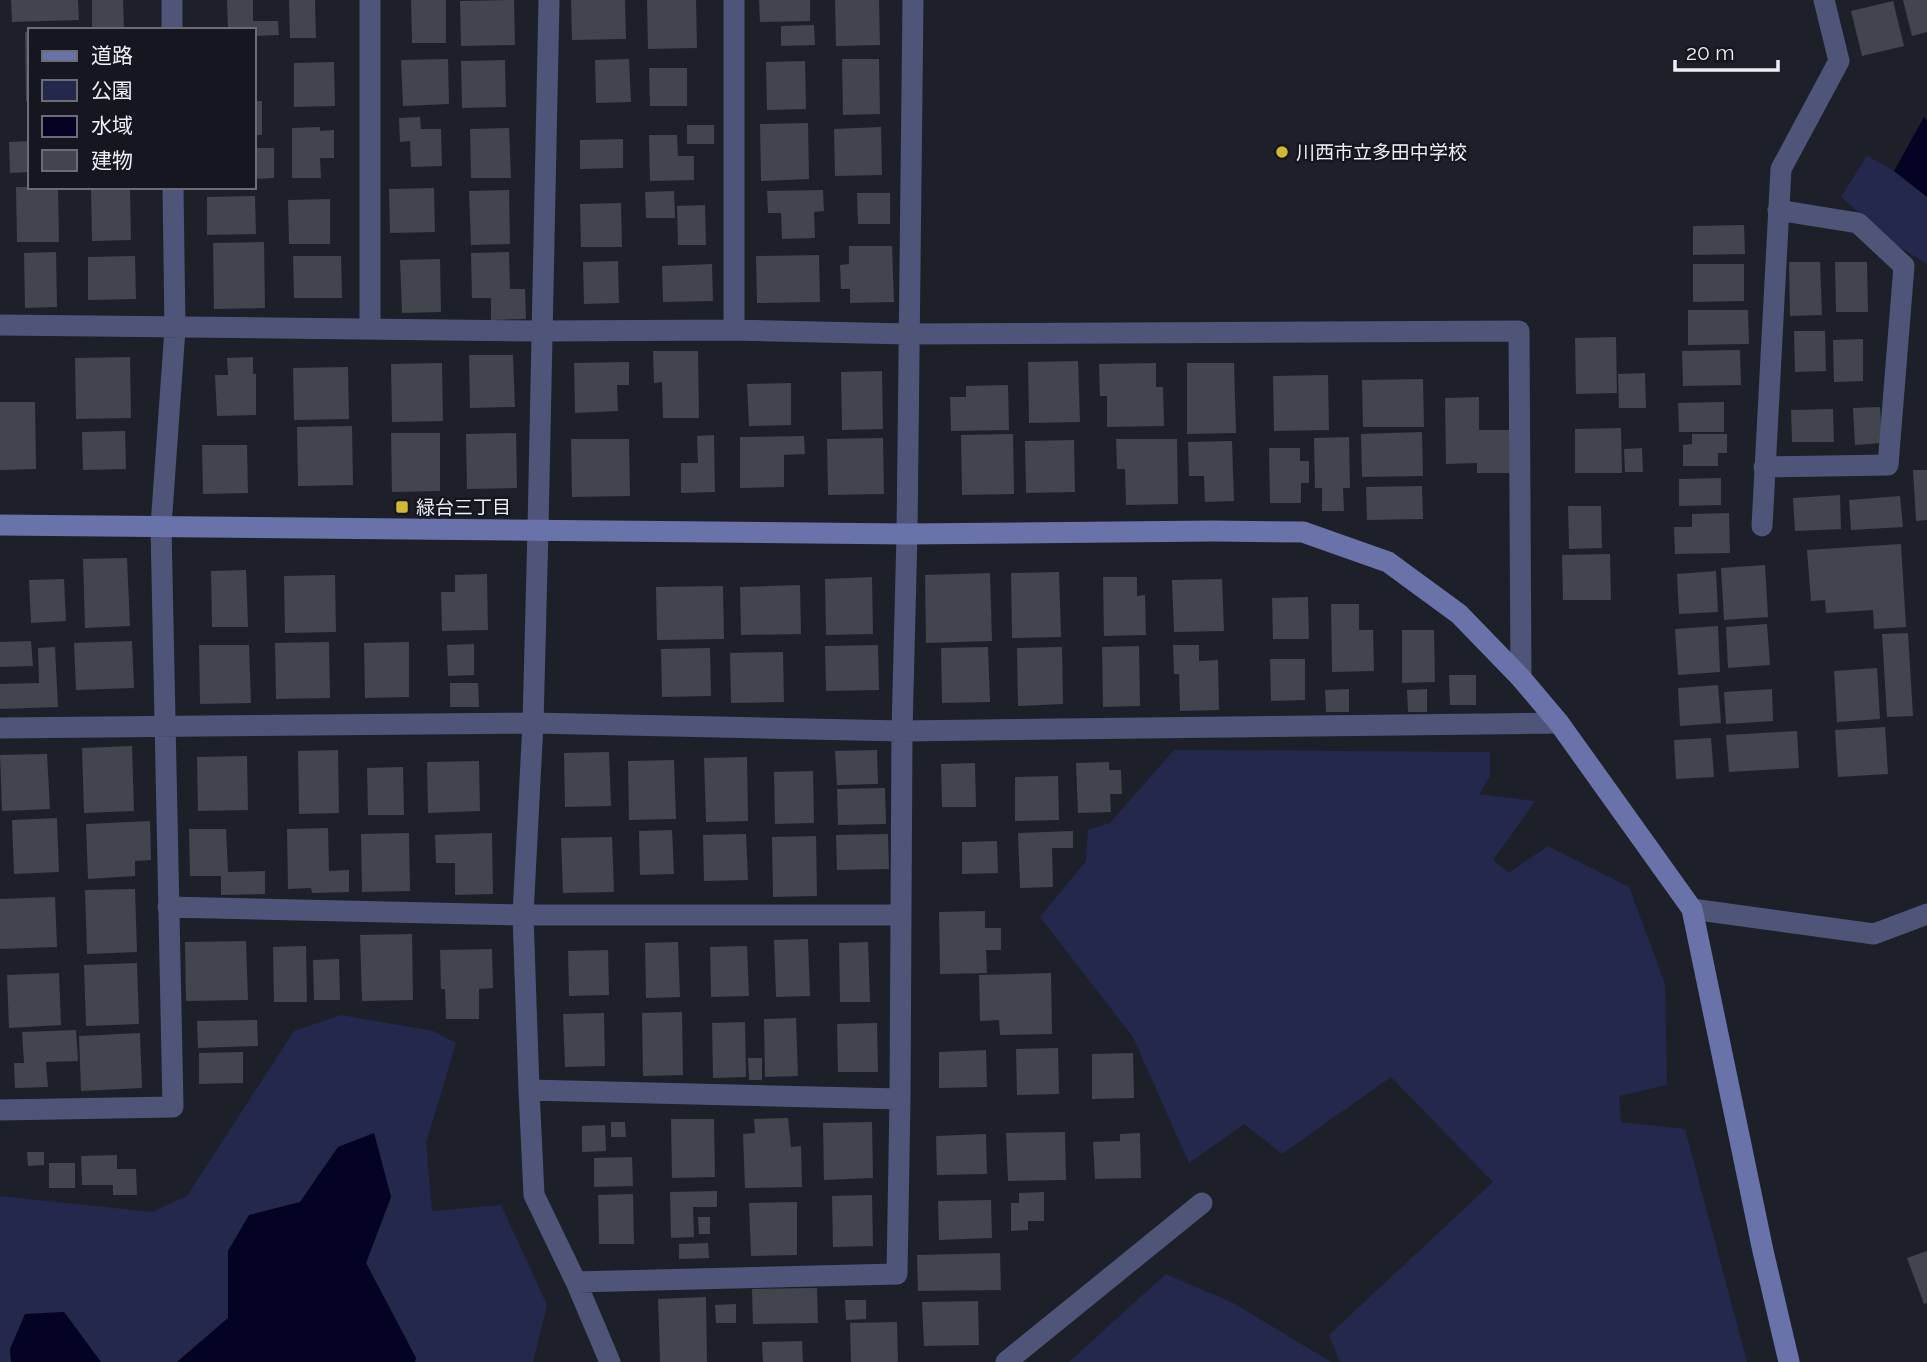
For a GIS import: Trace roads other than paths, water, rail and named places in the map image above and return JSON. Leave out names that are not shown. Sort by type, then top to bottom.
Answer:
[{"type":"street","points":[[172,0],[172,28]]},
{"type":"street","points":[[370,0],[370,329]]},
{"type":"street","points":[[549,0],[533,723],[523,915],[529,1090],[534,1195],[576,1282],[610,1362]]},
{"type":"street","points":[[734,0],[734,330]]},
{"type":"street","points":[[576,1282],[897,1274],[913,0]]},
{"type":"street","points":[[1762,526],[1780,169],[1839,61],[1824,0]]},
{"type":"street","points":[[0,1110],[173,1107],[161,526],[175,329],[173,189]]},
{"type":"street","points":[[1764,467],[1888,465],[1904,266],[1858,223],[1778,210]]},
{"type":"street","points":[[0,326],[734,330],[908,334],[1519,331],[1521,678]]},
{"type":"street","points":[[0,525],[907,534],[1303,532],[1388,562],[1459,614],[1521,678],[1559,723],[1692,909],[1763,1251],[1789,1362]]},
{"type":"street","points":[[0,727],[533,723],[902,731],[1559,723]]},
{"type":"street","points":[[168,907],[523,915],[901,915]]},
{"type":"street","points":[[1692,909],[1874,934],[1927,914]]},
{"type":"street","points":[[529,1090],[900,1100]]},
{"type":"street","points":[[1006,1362],[1202,1203]]},
{"type":"water","points":[[1924,117],[1927,120],[1927,197],[1894,171]]},
{"type":"water","points":[[374,1133],[391,1197],[366,1263],[416,1358],[415,1362],[177,1362],[228,1318],[228,1251],[249,1215],[300,1202],[338,1147]]},
{"type":"water","points":[[64,1312],[101,1362],[11,1362],[10,1349],[25,1314]]},
{"type":"place","name":"川西市立多田中学校","points":[[1282,152]]},
{"type":"place","name":"緑台三丁目","points":[[402,507]]}]
